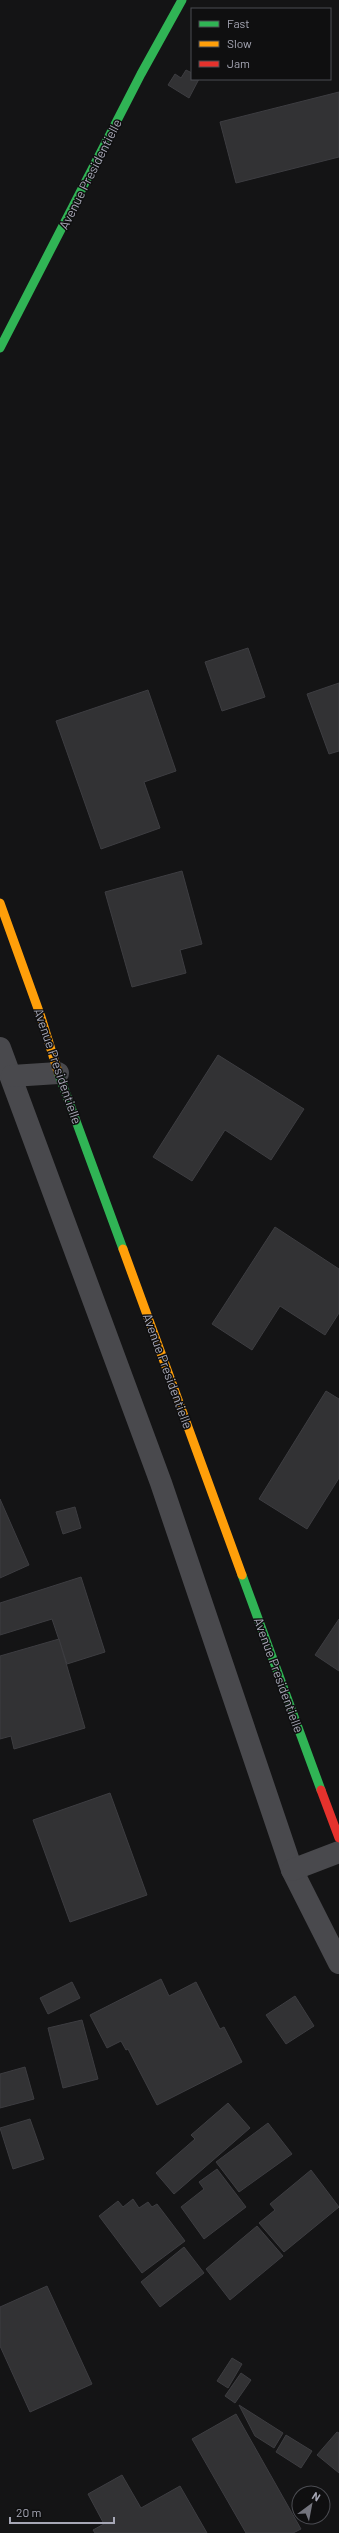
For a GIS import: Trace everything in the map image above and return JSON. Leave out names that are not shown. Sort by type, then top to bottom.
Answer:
[{"type":"street","name":"Avenue Presidentielle","points":[[0,348],[141,74],[182,0]]},
{"type":"street","name":"Avenue Presidentielle","points":[[0,903],[41,1017],[58,1073],[339,1838]]},
{"type":"street","points":[[0,1048],[12,1076],[161,1483],[292,1870],[339,1963]]},
{"type":"street","points":[[12,1076],[58,1073]]},
{"type":"street","points":[[292,1870],[339,1852]]},
{"type":"building","points":[[186,70],[191,72],[191,80],[198,80],[189,98],[168,85],[175,74],[181,78]]},
{"type":"building","points":[[339,92],[339,157],[236,183],[220,122]]},
{"type":"building","points":[[248,648],[265,697],[222,711],[205,662]]},
{"type":"building","points":[[339,683],[339,751],[329,754],[307,694]]},
{"type":"building","points":[[148,690],[176,771],[144,782],[160,828],[101,849],[56,721]]},
{"type":"building","points":[[182,871],[202,944],[180,950],[186,973],[132,987],[105,892]]},
{"type":"building","points":[[218,1055],[304,1109],[271,1160],[225,1130],[192,1181],[153,1157]]},
{"type":"building","points":[[275,1227],[339,1269],[339,1313],[325,1335],[280,1306],[252,1350],[212,1324]]},
{"type":"building","points":[[326,1391],[339,1399],[339,1478],[307,1529],[259,1499]]},
{"type":"building","points":[[0,1499],[29,1565],[0,1578]]},
{"type":"building","points":[[75,1507],[81,1528],[63,1534],[56,1512]]},
{"type":"building","points":[[81,1577],[105,1652],[67,1664],[52,1619],[0,1635],[0,1603]]},
{"type":"building","points":[[339,1619],[339,1671],[315,1655]]},
{"type":"building","points":[[59,1639],[85,1728],[14,1749],[11,1736],[0,1739],[0,1656]]},
{"type":"building","points":[[110,1793],[147,1895],[70,1922],[33,1820]]},
{"type":"building","points":[[161,1979],[169,1996],[196,1982],[220,2029],[224,2027],[242,2062],[157,2105],[128,2049],[126,2050],[121,2041],[107,2048],[90,2015]]},
{"type":"building","points":[[72,1982],[80,1998],[48,2014],[40,1998]]},
{"type":"building","points":[[295,1996],[314,2026],[286,2044],[266,2015]]},
{"type":"building","points":[[82,2020],[98,2079],[63,2088],[48,2028]]},
{"type":"building","points":[[25,2067],[34,2099],[0,2108],[0,2074]]},
{"type":"building","points":[[228,2103],[250,2128],[174,2194],[156,2173],[195,2139],[191,2135]]},
{"type":"building","points":[[30,2119],[44,2159],[13,2169],[0,2128]]},
{"type":"building","points":[[268,2123],[292,2154],[239,2192],[216,2162]]},
{"type":"building","points":[[217,2169],[246,2207],[204,2239],[181,2207],[204,2189],[199,2182]]},
{"type":"building","points":[[311,2170],[339,2207],[284,2252],[259,2223],[275,2210],[270,2204]]},
{"type":"building","points":[[133,2199],[139,2208],[148,2202],[152,2207],[157,2204],[185,2241],[142,2273],[99,2216],[118,2201],[123,2207]]},
{"type":"building","points":[[257,2226],[283,2256],[230,2300],[206,2269]]},
{"type":"building","points":[[184,2247],[204,2273],[160,2307],[141,2282]]},
{"type":"building","points":[[47,2286],[92,2384],[30,2412],[0,2346],[0,2307]]},
{"type":"building","points":[[232,2358],[242,2364],[228,2388],[217,2381]]},
{"type":"building","points":[[241,2373],[251,2380],[235,2403],[225,2396]]},
{"type":"building","points":[[239,2405],[283,2433],[274,2448],[255,2436]]},
{"type":"building","points":[[236,2414],[291,2511],[291,2525],[299,2525],[301,2529],[293,2533],[246,2533],[192,2439]]},
{"type":"building","points":[[337,2432],[339,2433],[339,2473],[317,2455]]},
{"type":"building","points":[[286,2435],[312,2451],[301,2468],[276,2452]]},
{"type":"building","points":[[122,2475],[141,2508],[180,2486],[207,2533],[95,2533],[93,2530],[104,2524],[88,2494]]},
{"type":"traffic: fast","points":[[0,348],[141,74],[182,0]]},
{"type":"traffic: fast","points":[[58,1072],[123,1249]]},
{"type":"traffic: fast","points":[[242,1575],[321,1790]]},
{"type":"traffic: slow","points":[[0,903],[41,1017],[58,1072]]},
{"type":"traffic: slow","points":[[123,1249],[242,1575]]},
{"type":"traffic: jam","points":[[321,1790],[339,1838]]}]
